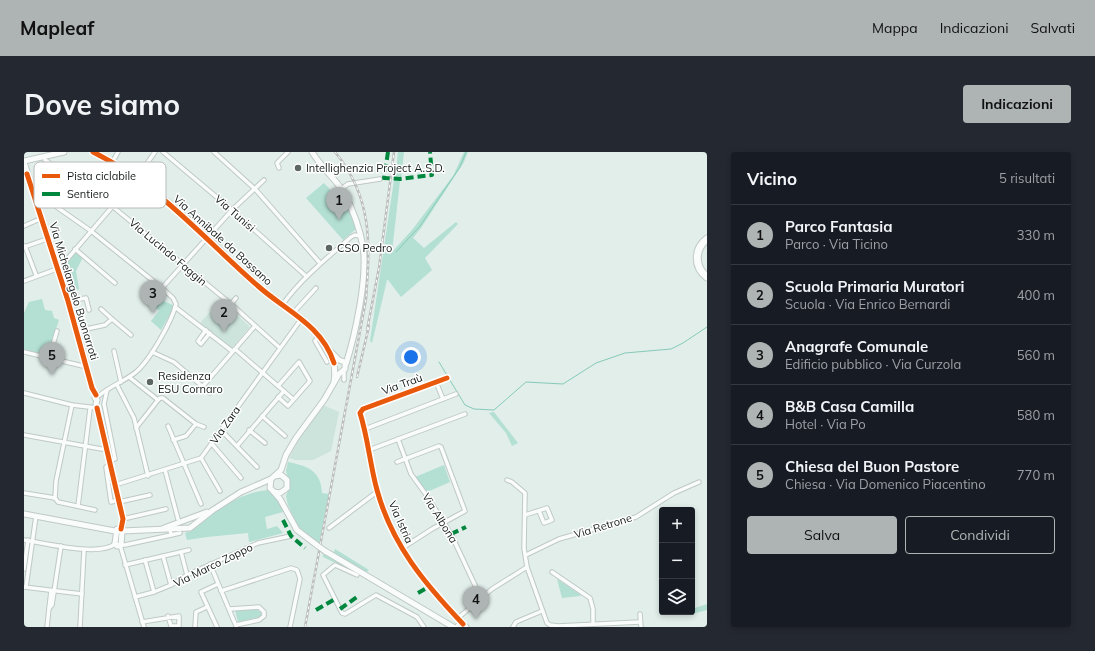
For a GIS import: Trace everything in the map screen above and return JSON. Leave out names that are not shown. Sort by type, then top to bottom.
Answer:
[{"type":"highway","points":[[707,239],[700,246],[697,255],[700,269],[707,277]]},
{"type":"street","points":[[24,162],[64,152]]},
{"type":"street","name":"Via Annibale da Bassano","points":[[95,152],[110,162]]},
{"type":"street","points":[[113,162],[118,152]]},
{"type":"street","points":[[148,162],[155,152]]},
{"type":"street","name":"Via Tunisi","points":[[163,152],[232,210],[306,276]]},
{"type":"street","points":[[214,152],[255,188],[320,264]]},
{"type":"street","points":[[279,168],[277,163],[288,152]]},
{"type":"street","points":[[313,154],[341,189],[352,211],[363,248],[363,276],[346,364],[340,371],[324,400],[296,438],[281,470],[273,478],[269,485],[286,509],[298,530],[318,546],[453,627]]},
{"type":"street","name":"Via Michelangelo Buonarroti","points":[[24,162],[25,173],[34,195]]},
{"type":"street","points":[[341,189],[348,184],[380,179]]},
{"type":"street","points":[[162,288],[232,210],[264,180]]},
{"type":"street","name":"Via Annibale da Bassano","points":[[166,202],[207,238],[259,288],[302,318],[318,335],[338,361],[346,364]]},
{"type":"street","name":"Via Michelangelo Buonarroti","points":[[37,208],[68,301],[92,388],[98,396],[97,408],[123,519],[119,530],[119,545],[144,627]]},
{"type":"street","points":[[57,208],[91,231],[162,288],[173,298],[175,307],[172,318],[152,352],[141,367],[129,377],[98,396]]},
{"type":"street","points":[[24,281],[36,275],[57,270],[110,208]]},
{"type":"street","name":"Via Lucindo Faggin","points":[[114,208],[231,304],[280,348]]},
{"type":"street","name":"Via Michelangelo Buonarroti","points":[[24,226],[40,219]]},
{"type":"street","points":[[283,304],[306,276],[351,237],[355,235],[360,236]]},
{"type":"street","points":[[36,275],[25,247],[47,239]]},
{"type":"street","points":[[75,249],[115,283]]},
{"type":"street","points":[[294,312],[316,288]]},
{"type":"street","name":"Via Michelangelo Buonarroti","points":[[68,301],[86,298],[89,310]]},
{"type":"street","points":[[231,304],[236,298]]},
{"type":"street","points":[[175,307],[263,372],[293,399]]},
{"type":"street","points":[[101,309],[131,335]]},
{"type":"street","name":"Via Zara","points":[[201,458],[302,318]]},
{"type":"street","points":[[77,332],[104,325],[112,319]]},
{"type":"street","points":[[202,386],[255,326]]},
{"type":"street","points":[[206,330],[198,341],[201,344],[210,333]]},
{"type":"street","points":[[49,358],[57,331]]},
{"type":"street","points":[[318,335],[315,341],[327,362]]},
{"type":"street","points":[[114,351],[121,382]]},
{"type":"street","points":[[24,352],[87,367]]},
{"type":"street","points":[[152,352],[174,362],[210,393]]},
{"type":"street","points":[[344,380],[338,361],[349,352]]},
{"type":"street","points":[[278,386],[298,362],[310,381],[288,406],[278,397]]},
{"type":"street","points":[[129,377],[158,400]]},
{"type":"street","name":"Via Traù","points":[[363,409],[447,378]]},
{"type":"street","points":[[436,382],[443,399]]},
{"type":"street","points":[[117,385],[134,418],[148,476]]},
{"type":"street","name":"Via Michelangelo Buonarroti","points":[[107,390],[104,404],[115,459],[106,467],[111,502],[119,501]]},
{"type":"street","points":[[237,446],[249,430],[284,391]]},
{"type":"street","points":[[24,393],[72,405],[97,408]]},
{"type":"street","points":[[365,429],[456,394]]},
{"type":"street","points":[[136,428],[158,400],[163,398],[196,424],[204,427]]},
{"type":"street","points":[[55,498],[56,481],[72,405]]},
{"type":"street","points":[[78,506],[90,408]]},
{"type":"street","name":"Via Istria","points":[[363,409],[360,413],[365,429],[378,491],[389,526],[412,564],[465,625]]},
{"type":"street","points":[[369,450],[464,414]]},
{"type":"street","points":[[262,416],[285,436]]},
{"type":"street","points":[[134,418],[142,420]]},
{"type":"street","points":[[172,440],[186,436],[196,424]]},
{"type":"street","points":[[168,426],[172,440],[201,504]]},
{"type":"street","points":[[221,430],[257,467]]},
{"type":"street","points":[[249,430],[265,443]]},
{"type":"street","points":[[24,435],[107,450]]},
{"type":"street","name":"Via Albona","points":[[398,439],[415,482],[427,496],[457,546],[481,598]]},
{"type":"street","points":[[212,444],[241,478]]},
{"type":"street","points":[[397,462],[439,446],[441,447],[465,511],[443,522],[401,548]]},
{"type":"street","points":[[115,485],[148,476],[201,458],[220,491]]},
{"type":"street","points":[[284,462],[288,485],[284,496],[286,509]]},
{"type":"street","points":[[165,470],[178,519]]},
{"type":"street","points":[[28,541],[84,550],[125,545],[190,528],[213,510],[241,492],[281,475],[286,478]]},
{"type":"street","points":[[507,480],[512,482],[525,493],[524,548],[527,567],[547,623],[550,625],[591,625],[640,622]]},
{"type":"street","name":"Via Retrone","points":[[526,555],[559,539],[636,517],[674,493],[699,482]]},
{"type":"street","points":[[241,492],[262,487],[280,493],[285,490]]},
{"type":"street","name":"Via Istria","points":[[329,528],[378,491]]},
{"type":"street","points":[[24,493],[55,498],[58,502],[96,510]]},
{"type":"street","points":[[119,501],[150,495]]},
{"type":"street","points":[[123,519],[166,509]]},
{"type":"street","points":[[159,530],[213,510]]},
{"type":"street","points":[[525,515],[539,511]]},
{"type":"street","points":[[24,514],[119,530],[159,530],[180,532]]},
{"type":"street","points":[[24,569],[28,541],[36,516]]},
{"type":"street","name":"Via Marco Zoppo","points":[[135,597],[154,592],[171,585],[187,575],[258,542],[291,536]]},
{"type":"street","points":[[28,541],[25,587],[82,594]]},
{"type":"street","points":[[47,627],[49,608],[52,605],[52,591],[61,546]]},
{"type":"street","points":[[80,627],[84,550]]},
{"type":"street","points":[[125,565],[189,550]]},
{"type":"street","points":[[181,552],[187,575]]},
{"type":"street","points":[[163,556],[171,585]]},
{"type":"street","points":[[145,560],[154,592]]},
{"type":"street","points":[[210,564],[236,626],[259,620],[264,616],[264,612],[259,607],[230,609]]},
{"type":"street","points":[[357,575],[336,566],[323,575],[342,613],[344,614],[376,595],[417,617],[424,627]]},
{"type":"street","points":[[458,618],[504,581],[527,567]]},
{"type":"street","points":[[221,591],[291,568],[296,570],[300,579],[290,627]]},
{"type":"street","points":[[552,572],[590,598],[593,609],[591,625]]},
{"type":"street","points":[[216,627],[201,592],[218,584]]},
{"type":"street","points":[[195,627],[196,612],[207,607]]},
{"type":"street","points":[[513,627],[516,622],[542,612]]},
{"type":"street","points":[[640,614],[641,627]]},
{"type":"street","points":[[142,622],[168,616]]},
{"type":"street","points":[[457,627],[459,624],[465,625]]},
{"type":"shaded area","points":[[231,309],[250,327],[231,349],[200,323],[210,312],[220,320]]},
{"type":"shaded area","points":[[323,405],[339,412],[331,451],[313,460],[295,460],[289,458],[301,436]]},
{"type":"green space","points":[[398,152],[404,152],[401,178],[395,178]]},
{"type":"green space","points":[[464,152],[468,152],[464,162],[413,238],[424,248],[456,222],[458,224],[425,258],[432,270],[401,297],[387,280],[372,343],[370,341],[394,180],[400,181],[392,252],[412,230],[453,176]]},
{"type":"green space","points":[[324,183],[334,194],[340,189],[356,229],[343,240],[306,198]]},
{"type":"green space","points":[[77,251],[83,257],[76,271],[79,289],[68,294],[61,271]]},
{"type":"green space","points":[[42,299],[45,310],[52,311],[54,318],[59,320],[47,355],[24,350],[24,313],[29,302]]},
{"type":"green space","points":[[161,300],[173,305],[173,309],[161,330],[151,321],[159,311],[155,307]]},
{"type":"green space","points":[[494,412],[518,443],[512,446],[506,433],[489,413]]},
{"type":"green space","points":[[288,462],[301,465],[312,470],[319,479],[322,493],[329,494],[319,545],[298,526],[288,505],[286,496],[290,486],[286,471]]},
{"type":"green space","points":[[444,465],[450,482],[427,492],[415,477]]},
{"type":"green space","points":[[268,490],[280,501],[283,512],[265,517],[267,529],[277,526],[283,533],[249,542],[248,533],[187,540],[185,533],[195,528],[208,517],[236,499],[252,493]]},
{"type":"green space","points":[[323,547],[334,552],[335,549],[369,570],[365,573]]},
{"type":"green space","points":[[323,552],[327,555],[358,574],[323,557]]},
{"type":"green space","points":[[557,579],[581,595],[562,598]]},
{"type":"green space","points":[[707,604],[707,610],[695,613],[695,608]]},
{"type":"green space","points":[[235,610],[257,610],[261,612],[261,617],[238,622]]},
{"type":"waterway","points":[[396,252],[420,226],[460,167],[466,152]]},
{"type":"waterway","points":[[439,362],[465,405],[474,409],[494,410],[526,382],[563,384],[596,363],[625,353],[671,349],[707,327]]},
{"type":"railway","points":[[305,627],[366,299],[368,240],[363,204],[347,169],[335,152]]},
{"type":"railway","points":[[367,330],[379,268],[394,152]]},
{"type":"railway","points":[[357,377],[369,326]]},
{"type":"marked path","points":[[388,152],[384,178],[400,179],[432,175],[430,152]]},
{"type":"marked path","points":[[283,520],[291,536],[305,548]]},
{"type":"marked path","points":[[451,534],[466,527]]},
{"type":"marked path","points":[[418,593],[430,586]]},
{"type":"marked path","points":[[340,609],[357,597]]},
{"type":"marked path","points":[[316,610],[335,599]]},
{"type":"cycle path","points":[[93,152],[111,162]]},
{"type":"cycle path","points":[[27,174],[34,196]]},
{"type":"cycle path","points":[[166,201],[258,286],[312,329],[321,338],[334,363]]},
{"type":"cycle path","points":[[38,208],[68,301],[92,388],[96,395]]},
{"type":"cycle path","points":[[447,378],[363,409],[360,413],[377,490],[391,529],[411,563],[423,579],[463,624]]},
{"type":"cycle path","points":[[97,408],[123,519],[121,529]]},
{"type":"place","name":"Intellighenzia Project A.S.D.","points":[[298,168]]},
{"type":"place","name":"Parco Fantasia","points":[[339,220]]},
{"type":"place","name":"CSO Pedro","points":[[329,248]]},
{"type":"place","name":"Anagrafe Comunale","points":[[153,313]]},
{"type":"place","name":"Scuola Primaria Muratori","points":[[224,332]]},
{"type":"place","name":"Chiesa del Buon Pastore","points":[[52,375]]},
{"type":"place","name":"Residenza ESU Cornaro","points":[[150,382]]},
{"type":"place","name":"B&B Casa Camilla","points":[[476,619]]}]
